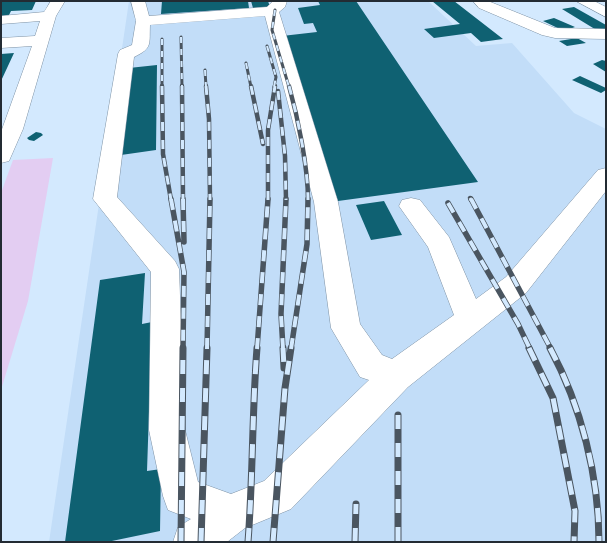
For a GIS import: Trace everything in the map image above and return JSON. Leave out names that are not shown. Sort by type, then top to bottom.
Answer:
[{"type":"street","points":[[480,1],[484,5],[542,30],[555,33],[606,34]]},
{"type":"street","points":[[583,1],[606,13]]},
{"type":"street","points":[[231,514],[182,496],[167,430],[165,269],[105,199],[126,54],[140,48],[141,11],[275,6],[326,202],[346,328],[371,366],[396,376]]},
{"type":"street","points":[[1,20],[53,9]]},
{"type":"street","points":[[1,156],[53,9]]},
{"type":"street","points":[[1,43],[41,40]]},
{"type":"street","points":[[193,542],[231,514],[277,495],[396,376],[516,285],[606,175]]},
{"type":"street","points":[[412,206],[440,244],[470,319]]},
{"type":"shaded area","points":[[129,1],[428,1],[476,46],[512,43],[574,113],[606,129],[606,542],[49,542]]},
{"type":"shaded area","points":[[53,158],[28,301],[1,390],[1,193],[13,160]]},
{"type":"building","points":[[1,1],[36,1],[32,10],[11,11],[8,17],[1,17]]},
{"type":"building","points":[[162,1],[248,1],[249,8],[161,14]]},
{"type":"building","points":[[251,1],[268,1],[270,7],[253,8]]},
{"type":"building","points":[[318,1],[356,1],[478,182],[338,201],[282,36],[317,32],[313,23],[304,24],[298,8],[320,5]]},
{"type":"building","points":[[432,1],[454,1],[503,39],[481,42],[471,33],[434,38],[424,29],[460,24]]},
{"type":"building","points":[[574,7],[606,25],[606,29],[598,31],[562,9]]},
{"type":"building","points":[[554,18],[575,27],[564,31],[543,21]]},
{"type":"building","points":[[577,38],[586,43],[567,46],[559,41]]},
{"type":"building","points":[[14,53],[1,81],[1,54]]},
{"type":"building","points":[[602,60],[606,61],[606,72],[593,64]]},
{"type":"building","points":[[157,65],[156,150],[121,155],[129,68]]},
{"type":"building","points":[[580,76],[606,88],[606,90],[601,93],[572,80]]},
{"type":"building","points":[[36,132],[43,135],[34,141],[27,138]]},
{"type":"building","points":[[384,201],[402,235],[371,240],[356,205]]},
{"type":"building","points":[[145,273],[142,324],[152,322],[147,471],[161,469],[160,531],[107,542],[65,542],[100,280]]},
{"type":"railway","points":[[275,10],[272,30],[289,87]]},
{"type":"railway","points":[[181,37],[182,87]]},
{"type":"railway","points":[[162,39],[162,86]]},
{"type":"railway","points":[[267,46],[276,77],[274,87]]},
{"type":"railway","points":[[246,63],[251,87]]},
{"type":"railway","points":[[205,70],[206,87]]},
{"type":"railway","points":[[162,86],[163,154],[171,200]]},
{"type":"railway","points":[[182,86],[183,200]]},
{"type":"railway","points":[[206,86],[209,119],[210,199]]},
{"type":"railway","points":[[251,86],[263,144]]},
{"type":"railway","points":[[268,199],[268,130],[275,86]]},
{"type":"railway","points":[[289,86],[302,143],[308,200]]},
{"type":"railway","points":[[278,91],[285,156],[286,199]]},
{"type":"railway","points":[[171,199],[184,272],[183,349]]},
{"type":"railway","points":[[183,199],[184,242]]},
{"type":"railway","points":[[207,349],[210,199]]},
{"type":"railway","points":[[257,349],[268,199]]},
{"type":"railway","points":[[283,349],[281,314],[286,199]]},
{"type":"railway","points":[[471,199],[551,349]]},
{"type":"railway","points":[[291,349],[307,244],[308,200]]},
{"type":"railway","points":[[448,203],[518,324],[530,349]]},
{"type":"railway","points":[[181,542],[183,348]]},
{"type":"railway","points":[[201,542],[207,348]]},
{"type":"railway","points":[[248,542],[257,348]]},
{"type":"railway","points":[[283,348],[284,368]]},
{"type":"railway","points":[[273,542],[285,388],[291,348]]},
{"type":"railway","points":[[529,348],[553,398],[575,511],[574,542]]},
{"type":"railway","points":[[550,348],[571,393],[586,442],[596,492],[599,542]]},
{"type":"railway","points":[[398,415],[398,542]]},
{"type":"railway","points":[[355,542],[356,504]]}]
